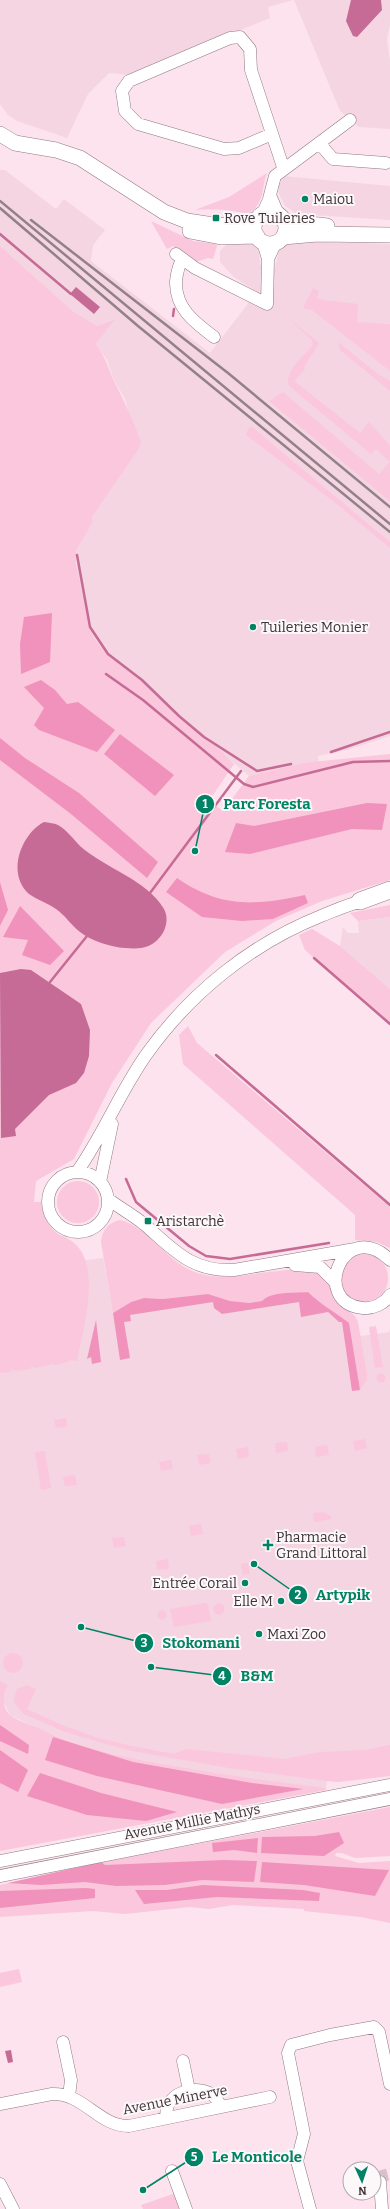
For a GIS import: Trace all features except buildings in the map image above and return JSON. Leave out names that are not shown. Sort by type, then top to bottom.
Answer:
[{"type":"highway","points":[[360,901],[390,890]]},
{"type":"main road","points":[[0,134],[15,143],[56,150],[80,158],[164,212],[198,224],[220,226],[271,217],[390,233]]},
{"type":"main road","points":[[127,188],[146,207],[173,225],[209,236],[269,239],[311,234],[390,233]]},
{"type":"main road","points":[[269,239],[286,227],[271,217]]},
{"type":"main road","points":[[269,239],[254,228],[271,217]]},
{"type":"street","points":[[272,134],[239,148],[224,149],[138,124],[125,111],[122,91],[130,81],[230,38],[240,37],[250,50],[251,70],[283,167]]},
{"type":"street","points":[[271,217],[271,183],[275,176],[283,167],[350,120]]},
{"type":"street","points":[[319,143],[333,159],[386,163]]},
{"type":"street","points":[[214,337],[191,319],[179,304],[176,292],[179,257],[231,287],[267,304],[269,239]]},
{"type":"street","points":[[77,1172],[129,1083],[160,1036],[180,1012],[218,977],[275,937],[311,920],[360,901],[390,897]]},
{"type":"street","points":[[100,1182],[108,1137],[117,1105]]},
{"type":"street","points":[[103,1219],[108,1206],[108,1199],[100,1182],[90,1174],[77,1172],[65,1176],[55,1183],[48,1198],[50,1214],[61,1227],[77,1233],[89,1231],[103,1219],[127,1213]]},
{"type":"street","points":[[108,1199],[190,1262],[202,1267],[224,1271],[364,1247],[374,1248],[383,1253],[390,1260]]},
{"type":"street","points":[[335,1282],[335,1272],[339,1262],[346,1254],[354,1249]]},
{"type":"street","points":[[266,1265],[312,1265],[320,1267],[335,1282],[344,1300],[352,1305],[362,1308],[376,1306],[390,1295]]},
{"type":"street","name":"Avenue Millie Mathys","points":[[0,1861],[390,1785]]},
{"type":"street","name":"Avenue Millie Mathys","points":[[0,1876],[390,1799]]},
{"type":"street","points":[[310,2209],[296,2161],[304,2134],[288,2053],[291,2045],[330,2035],[374,2027],[379,2032],[390,2084]]},
{"type":"street","points":[[62,2042],[70,2080],[69,2096]]},
{"type":"street","points":[[183,2061],[189,2090]]},
{"type":"street","points":[[167,2118],[166,2111],[169,2104],[176,2097],[189,2090],[212,2094],[218,2099],[220,2107]]},
{"type":"street","name":"Avenue Minerve","points":[[0,2104],[52,2094],[69,2096],[82,2102],[105,2120],[122,2126],[270,2097]]},
{"type":"street","points":[[172,2172],[186,2209]]},
{"type":"street","points":[[0,2184],[12,2209]]},
{"type":"shaded area","points":[[0,0],[293,0],[268,7],[270,18],[131,75],[109,73],[88,94],[67,138],[17,121],[8,115],[0,104]]},
{"type":"shaded area","points":[[294,0],[390,0],[390,25],[387,39],[390,61],[390,129],[359,127],[340,111]]},
{"type":"shaded area","points":[[351,0],[381,0],[382,10],[357,37],[353,36],[346,21]]},
{"type":"shaded area","points":[[0,170],[5,170],[56,209],[64,199],[105,230],[93,245],[91,261],[210,353],[247,305],[255,291],[234,277],[220,262],[220,251],[228,243],[250,242],[259,251],[260,265],[275,267],[279,251],[291,241],[390,244],[390,736],[347,750],[318,756],[319,762],[303,763],[249,776],[174,712],[142,681],[110,657],[94,638],[89,627],[78,578],[76,551],[93,522],[92,517],[138,448],[125,399],[114,380],[107,360],[96,344],[114,319],[97,326],[90,324],[75,313],[0,246]]},
{"type":"shaded area","points":[[267,173],[260,200],[253,210],[241,213],[218,209],[195,210],[229,197]]},
{"type":"shaded area","points":[[283,176],[390,186],[390,220],[297,214],[285,206],[279,194],[279,186]]},
{"type":"shaded area","points":[[151,221],[193,241],[216,244],[217,246],[213,259],[208,258],[196,262],[181,254],[173,246],[167,249]]},
{"type":"shaded area","points":[[0,246],[75,313],[97,326],[115,319],[96,344],[102,353],[132,418],[141,442],[139,448],[92,517],[93,522],[76,551],[76,564],[89,627],[94,638],[110,657],[142,681],[174,712],[215,745],[234,764],[209,801],[223,811],[249,776],[303,763],[390,754],[390,880],[322,901],[276,921],[225,952],[151,1023],[112,1083],[74,1159],[36,1181],[34,1202],[41,1202],[48,1224],[58,1234],[74,1243],[82,1253],[87,1267],[89,1283],[88,1299],[77,1361],[70,1360],[68,1362],[54,1365],[51,1363],[50,1365],[34,1368],[32,1366],[30,1369],[15,1371],[12,1369],[11,1372],[0,1373]]},
{"type":"shaded area","points":[[76,287],[100,307],[94,314],[70,294]]},
{"type":"shaded area","points":[[313,288],[319,291],[317,298],[358,304],[357,322],[390,324],[390,371],[312,310],[303,308]]},
{"type":"shaded area","points":[[288,318],[319,343],[304,367],[305,369],[294,381],[360,433],[369,422],[390,446],[390,462],[376,449],[371,454],[289,386],[288,380],[292,369],[313,345],[312,340]]},
{"type":"shaded area","points":[[338,342],[378,374],[390,381],[390,391],[340,350]]},
{"type":"shaded area","points":[[283,392],[379,474],[390,462],[390,501],[269,401]]},
{"type":"shaded area","points":[[252,427],[390,542],[390,548],[338,505],[246,435],[248,429]]},
{"type":"shaded area","points":[[52,613],[50,662],[21,674],[20,644],[24,617]]},
{"type":"shaded area","points":[[41,680],[55,690],[67,704],[78,702],[115,730],[97,752],[39,730],[34,725],[44,708],[24,687]]},
{"type":"shaded area","points":[[120,734],[174,775],[155,796],[104,754]]},
{"type":"shaded area","points":[[0,738],[25,758],[79,793],[158,862],[147,878],[71,814],[0,760]]},
{"type":"shaded area","points":[[367,803],[387,804],[382,830],[352,829],[250,854],[225,852],[236,823],[254,826]]},
{"type":"shaded area","points":[[44,822],[62,827],[90,854],[136,882],[156,899],[166,912],[167,920],[164,931],[156,941],[148,946],[135,948],[119,947],[101,943],[90,938],[77,929],[56,909],[29,894],[22,886],[18,876],[19,855],[29,836]]},
{"type":"shaded area","points":[[177,878],[208,895],[238,902],[270,901],[305,895],[308,903],[273,919],[242,921],[202,917],[166,892]]},
{"type":"shaded area","points":[[0,882],[8,910],[0,926]]},
{"type":"shaded area","points":[[390,905],[390,917],[358,921],[350,913]]},
{"type":"shaded area","points":[[20,906],[64,951],[50,965],[22,955],[28,940],[3,937]]},
{"type":"shaded area","points":[[390,917],[390,989],[340,946],[343,927],[348,933],[359,933],[358,921]]},
{"type":"shaded area","points":[[312,929],[340,946],[390,989],[390,1024],[305,950],[299,935]]},
{"type":"shaded area","points":[[21,969],[31,970],[81,1004],[90,1030],[89,1056],[84,1073],[76,1083],[49,1095],[15,1129],[16,1136],[1,1138],[0,973]]},
{"type":"shaded area","points":[[188,1026],[197,1043],[390,1207],[390,1248],[377,1242],[355,1240],[355,1215],[183,1064],[179,1035]]},
{"type":"shaded area","points":[[74,1181],[82,1181],[90,1184],[96,1190],[99,1202],[96,1214],[90,1220],[82,1223],[74,1223],[66,1220],[60,1214],[57,1206],[57,1198],[60,1190],[66,1184]]},
{"type":"shaded area","points":[[120,1220],[139,1229],[182,1266],[203,1275],[224,1277],[289,1270],[319,1271],[328,1281],[335,1300],[355,1316],[358,1322],[367,1380],[360,1390],[348,1323],[308,1292],[277,1294],[262,1301],[249,1303],[230,1301],[208,1294],[163,1299],[144,1298],[131,1302],[113,1313],[101,1242],[106,1228],[112,1223]]},
{"type":"shaded area","points":[[364,1254],[373,1256],[381,1261],[386,1269],[388,1278],[386,1287],[381,1295],[373,1300],[364,1302],[355,1300],[347,1295],[342,1287],[340,1278],[342,1269],[347,1261],[355,1256]]},
{"type":"shaded area","points":[[103,1258],[114,1317],[214,1301],[299,1302],[329,1311],[361,1336],[389,1332],[390,1328],[390,1775],[327,1781],[326,1788],[254,1780],[130,1758],[89,1748],[48,1733],[10,1715],[4,1703],[0,1701],[0,1367],[79,1261]]},
{"type":"shaded area","points":[[308,1292],[349,1323],[360,1390],[352,1391],[342,1322],[339,1322],[328,1312],[301,1317],[299,1302],[222,1314],[214,1308],[213,1302],[130,1315],[131,1321],[124,1322],[130,1358],[120,1360],[113,1313],[131,1302],[144,1298],[163,1299],[208,1294],[230,1301],[249,1303],[262,1301],[277,1294]]},
{"type":"shaded area","points":[[96,1320],[101,1362],[92,1364],[91,1357],[87,1359]]},
{"type":"shaded area","points":[[376,1326],[383,1367],[375,1368],[369,1327]]},
{"type":"shaded area","points":[[381,1373],[386,1378],[381,1383],[376,1378]]},
{"type":"shaded area","points":[[66,1418],[67,1427],[56,1428],[54,1420]]},
{"type":"shaded area","points":[[365,1439],[367,1448],[355,1451],[353,1441]]},
{"type":"shaded area","points":[[287,1442],[288,1451],[276,1453],[275,1443]]},
{"type":"shaded area","points":[[327,1445],[329,1455],[316,1457],[315,1447]]},
{"type":"shaded area","points":[[248,1447],[249,1457],[238,1459],[236,1449]]},
{"type":"shaded area","points":[[45,1451],[51,1488],[41,1490],[35,1452]]},
{"type":"shaded area","points":[[209,1454],[211,1463],[199,1465],[197,1455]]},
{"type":"shaded area","points":[[171,1460],[173,1469],[161,1471],[159,1462]]},
{"type":"shaded area","points":[[75,1475],[77,1485],[65,1486],[63,1477]]},
{"type":"shaded area","points":[[323,1512],[331,1516],[331,1519],[314,1522],[313,1513]]},
{"type":"shaded area","points":[[201,1524],[203,1534],[191,1536],[189,1526]]},
{"type":"shaded area","points":[[124,1537],[126,1546],[114,1548],[112,1538]]},
{"type":"shaded area","points":[[168,1559],[169,1569],[157,1570],[156,1561]]},
{"type":"shaded area","points":[[248,1563],[250,1574],[243,1575],[241,1564]]},
{"type":"shaded area","points":[[206,1603],[208,1605],[211,1621],[174,1627],[170,1609]]},
{"type":"shaded area","points":[[219,1603],[223,1605],[225,1609],[223,1613],[219,1615],[215,1613],[213,1609],[215,1605]]},
{"type":"shaded area","points":[[162,1610],[167,1615],[162,1620],[157,1615]]},
{"type":"shaded area","points":[[13,1653],[20,1656],[23,1663],[20,1670],[13,1673],[6,1670],[3,1663],[6,1656]]},
{"type":"shaded area","points":[[0,1681],[8,1685],[4,1696],[4,1705],[10,1715],[20,1721],[72,1742],[108,1753],[144,1761],[235,1776],[326,1788],[326,1790],[0,1851]]},
{"type":"shaded area","points":[[27,1685],[36,1689],[27,1709],[62,1725],[98,1738],[174,1754],[186,1749],[285,1759],[320,1752],[365,1750],[390,1745],[390,1776],[339,1782],[327,1781],[229,1768],[127,1750],[65,1732],[24,1714],[15,1704],[14,1699],[17,1689]]},
{"type":"shaded area","points":[[0,1725],[29,1745],[28,1754],[0,1741]]},
{"type":"shaded area","points":[[53,1737],[133,1762],[252,1783],[303,1789],[222,1804],[97,1776],[45,1760]]},
{"type":"shaded area","points":[[0,1750],[28,1770],[18,1792],[0,1783]]},
{"type":"shaded area","points":[[40,1773],[101,1793],[177,1812],[146,1821],[87,1815],[27,1796]]},
{"type":"shaded area","points":[[390,1807],[390,1856],[355,1858],[342,1853],[336,1853],[335,1856],[359,1863],[390,1861],[390,1923],[361,1917],[304,1911],[304,1909],[233,1905],[209,1909],[190,1907],[125,1914],[93,1911],[0,1917],[0,1885],[104,1862]]},
{"type":"shaded area","points":[[339,1832],[344,1843],[324,1856],[261,1853],[262,1837],[315,1836]]},
{"type":"shaded area","points":[[258,1838],[257,1853],[234,1850],[213,1852],[212,1843]]},
{"type":"shaded area","points":[[224,1860],[257,1861],[254,1882],[202,1880],[165,1885],[116,1886],[85,1882],[41,1885],[8,1883],[101,1862],[105,1865]]},
{"type":"shaded area","points":[[262,1862],[389,1870],[375,1896],[304,1885],[260,1882]]},
{"type":"shaded area","points":[[203,1885],[303,1890],[320,1893],[319,1901],[217,1897],[144,1904],[135,1890],[167,1890]]},
{"type":"shaded area","points":[[95,1889],[95,1898],[0,1908],[0,1891]]},
{"type":"shaded area","points":[[19,1969],[22,1982],[0,1987],[0,1973]]},
{"type":"shaded area","points":[[11,2050],[13,2062],[8,2063],[5,2051]]},
{"type":"shaded area","points":[[176,2193],[182,2209],[143,2209],[141,2205]]},
{"type":"waterway","points":[[0,234],[71,294]]},
{"type":"waterway","points":[[173,316],[174,309]]},
{"type":"waterway","points":[[77,555],[90,627],[108,654],[142,680],[179,716],[204,737],[257,771],[291,764]]},
{"type":"waterway","points":[[106,674],[143,700],[244,784],[253,787],[353,762],[390,761]]},
{"type":"waterway","points":[[331,752],[390,732]]},
{"type":"waterway","points":[[150,893],[241,771]]},
{"type":"waterway","points":[[50,982],[87,936]]},
{"type":"waterway","points":[[314,958],[390,1024]]},
{"type":"waterway","points":[[216,1055],[390,1205]]},
{"type":"waterway","points":[[126,1179],[136,1202],[189,1246],[206,1256],[230,1259],[329,1243]]},
{"type":"tunnel","points":[[382,2176],[390,2174]]},
{"type":"railway","points":[[0,201],[390,524]]},
{"type":"railway","points":[[0,208],[138,326],[390,532]]},
{"type":"railway","points":[[31,220],[228,373],[390,507]]},
{"type":"place","name":"Maiou","points":[[305,199]]},
{"type":"place","name":"Rove Tuileries","points":[[216,218]]},
{"type":"place","name":"Tuileries Monier","points":[[253,627]]},
{"type":"place","name":"Parc Foresta","points":[[195,851]]},
{"type":"place","name":"Aristarchè","points":[[148,1221]]},
{"type":"place","name":"Pharmacie Grand Littoral","points":[[268,1545]]},
{"type":"place","name":"Artypik","points":[[254,1564]]},
{"type":"place","name":"Entrée Corail","points":[[245,1583]]},
{"type":"place","name":"Elle M","points":[[281,1601]]},
{"type":"place","name":"Stokomani","points":[[81,1627]]},
{"type":"place","name":"Maxi Zoo","points":[[259,1634]]},
{"type":"place","name":"B&M","points":[[151,1667]]},
{"type":"place","name":"Le Monticole","points":[[143,2190]]}]
